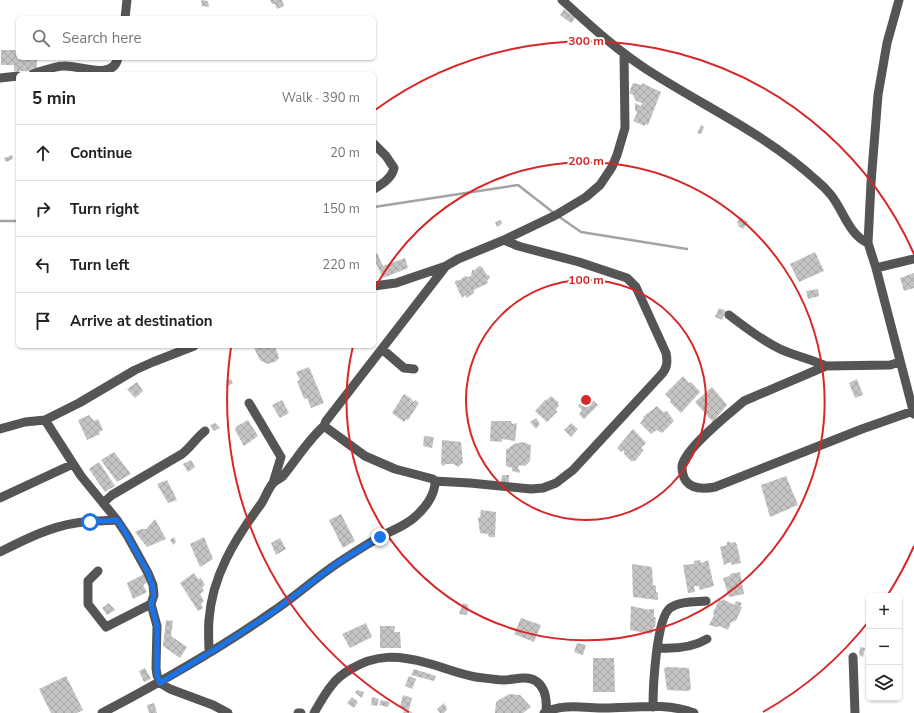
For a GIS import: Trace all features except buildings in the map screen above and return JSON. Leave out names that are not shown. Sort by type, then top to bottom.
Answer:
[{"type":"street","points":[[126,16],[127,0]]},
{"type":"street","points":[[562,0],[583,20],[624,54],[671,85],[744,127],[802,168],[827,190],[848,224],[863,241],[868,243]]},
{"type":"street","points":[[826,366],[751,398],[723,419],[704,436],[684,460],[682,471],[688,483],[702,489],[715,487],[862,429],[914,413],[868,243],[870,191],[878,95],[887,43],[899,0]]},
{"type":"street","points":[[376,284],[396,283],[446,266],[476,251],[504,240],[556,214],[594,191],[605,179],[617,155],[625,128],[624,54]]},
{"type":"street","points":[[41,72],[64,66],[108,70],[114,66],[117,60]]},
{"type":"street","points":[[0,78],[16,76]]},
{"type":"street","points":[[376,146],[391,161],[394,170],[386,182],[376,188]]},
{"type":"street","points":[[324,426],[365,456],[386,466],[408,473],[429,477],[434,481],[531,489],[543,488],[556,483],[583,460],[660,376],[666,368],[666,353],[636,287],[630,281],[622,276],[601,269],[518,246],[504,240]]},
{"type":"street","points":[[876,268],[914,259]]},
{"type":"street","points":[[273,483],[281,478],[314,436],[324,426],[334,410],[446,266]]},
{"type":"street","points":[[729,315],[749,330],[780,349],[798,357],[826,366],[890,365],[900,362]]},
{"type":"street","points":[[0,429],[25,422],[45,420],[79,403],[141,368],[189,348]]},
{"type":"street","points":[[382,349],[404,368],[414,369]]},
{"type":"street","points":[[209,653],[209,619],[214,590],[222,568],[235,542],[264,500],[273,483],[281,457],[249,403]]},
{"type":"street","points":[[45,420],[92,491],[117,520],[148,573],[154,595],[151,604],[157,626],[157,675],[160,683],[170,689],[213,705],[228,713]]},
{"type":"street","points":[[103,503],[112,495],[182,454],[190,447],[196,438],[205,431]]},
{"type":"street","points":[[0,498],[73,464]]},
{"type":"street","points":[[102,713],[160,683],[209,653],[273,612],[352,554],[412,520],[428,503],[434,490],[434,481]]},
{"type":"street","points":[[0,552],[35,535],[54,528],[76,523],[117,520]]},
{"type":"street","points":[[98,571],[88,581],[88,604],[106,627],[151,604]]},
{"type":"street","points":[[653,707],[658,648],[663,620],[667,611],[675,605],[706,602]]},
{"type":"street","points":[[658,648],[685,647],[701,644],[707,640]]},
{"type":"street","points":[[314,713],[332,684],[347,671],[359,664],[374,659],[393,657],[426,662],[475,676],[504,680],[530,679],[539,684],[544,690],[546,701],[545,712],[563,707],[653,707],[676,709],[694,713]]},
{"type":"street","points":[[853,657],[855,713]]},
{"type":"waterway","points":[[376,207],[518,185],[554,213]]},
{"type":"waterway","points":[[558,216],[581,232],[687,249]]},
{"type":"waterway","points":[[0,221],[16,221]]},
{"type":"route","points":[[90,522],[117,520],[148,573],[154,595],[151,604],[157,626],[157,675],[160,683],[273,612],[336,564],[380,537]]}]
